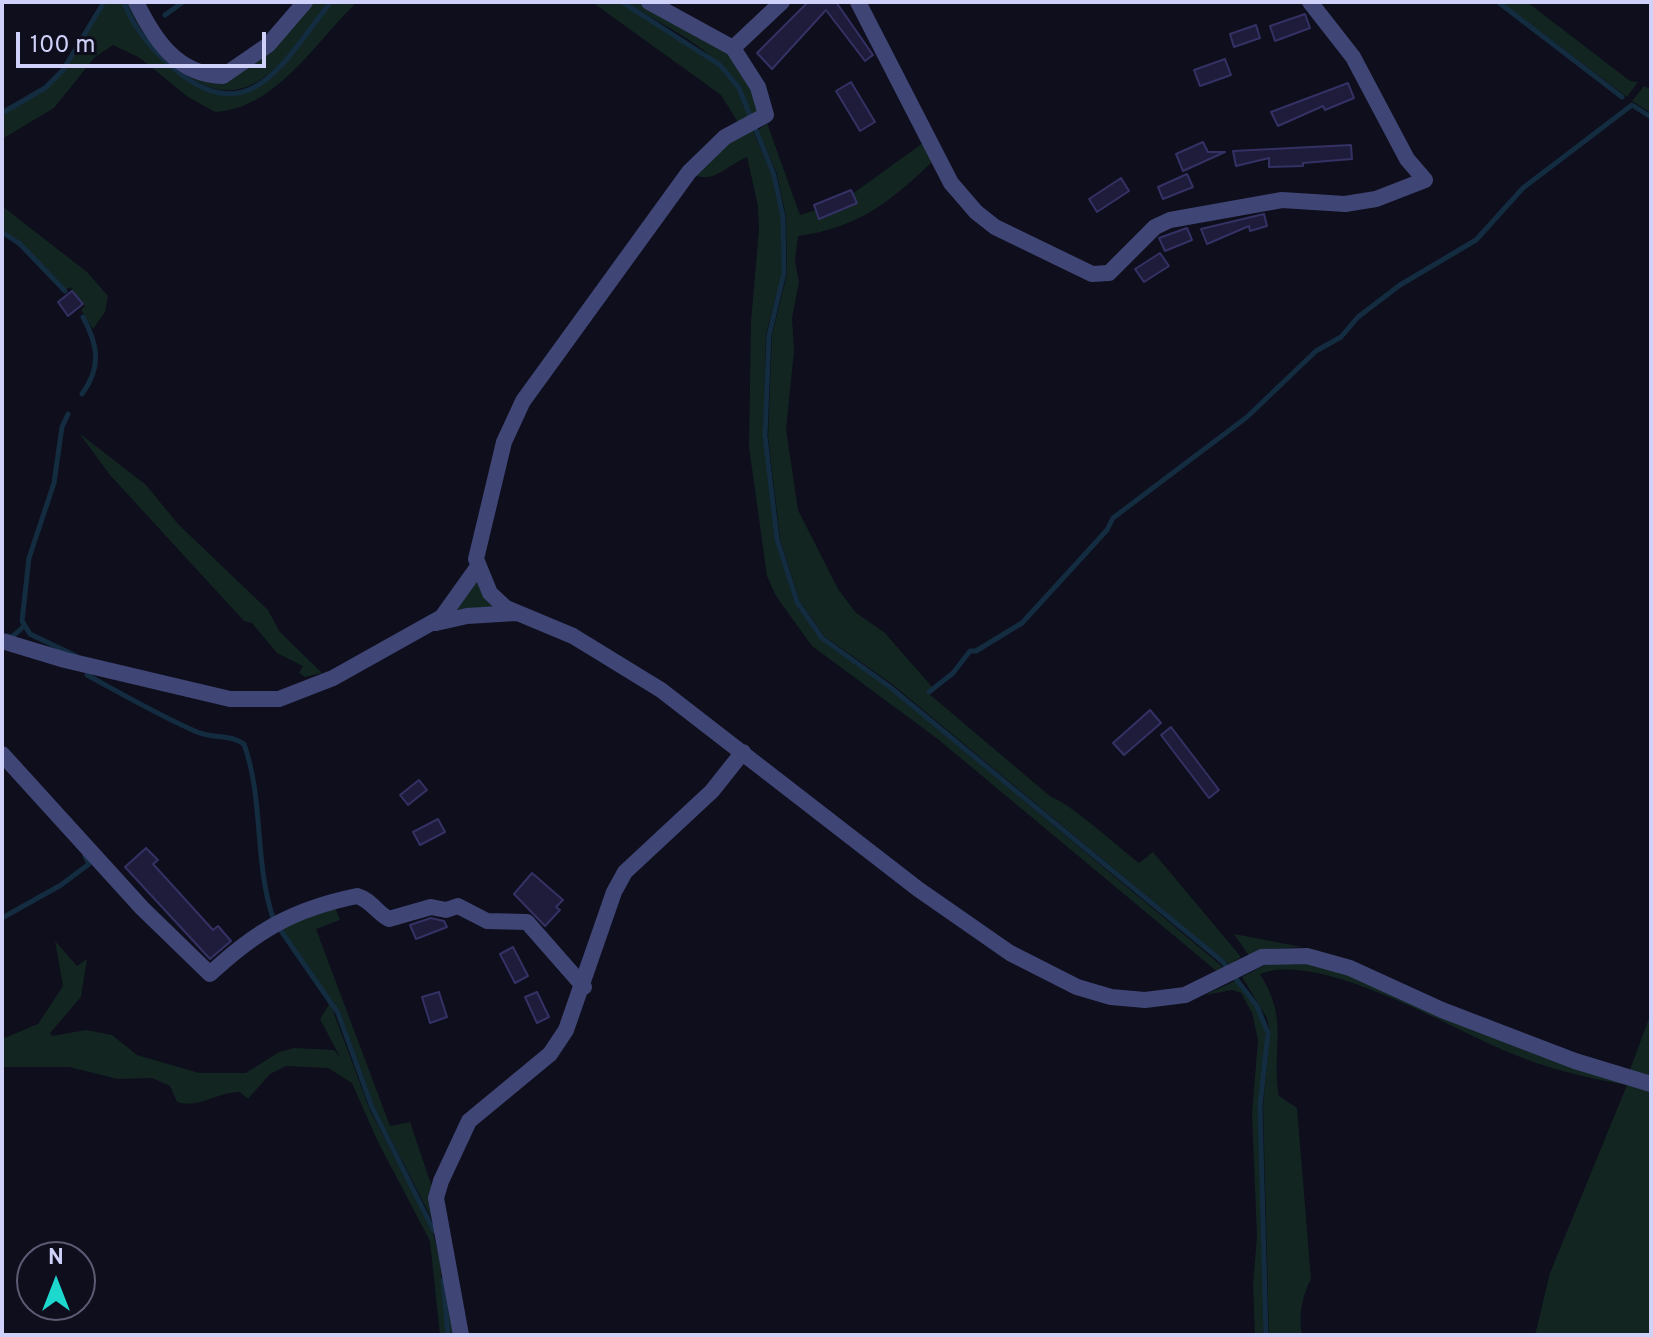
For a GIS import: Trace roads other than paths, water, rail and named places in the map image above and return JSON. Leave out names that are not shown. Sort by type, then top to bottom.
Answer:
[{"type":"street","points":[[136,2],[156,39],[182,65],[201,73],[223,76],[234,72],[268,45],[305,2]]},
{"type":"street","points":[[649,2],[709,38],[733,48],[758,87],[766,115],[707,153],[672,192],[523,401],[504,442],[476,559],[477,568],[490,593],[518,613],[573,636],[615,660],[743,752],[918,889],[1010,953],[1044,971],[1111,997],[1145,1000],[1185,995],[1273,955],[1328,960],[1575,1061],[1651,1084]]},
{"type":"street","points":[[733,48],[782,2]]},
{"type":"street","points":[[858,2],[909,97],[936,159],[967,203],[995,227],[1092,274],[1109,273],[1155,227],[1170,220],[1282,200],[1345,204],[1376,199],[1425,180],[1407,159],[1353,57],[1310,2]]},
{"type":"street","points":[[2,641],[230,699],[279,699],[313,688],[427,625],[452,606],[477,568]]},
{"type":"street","points":[[427,625],[467,616],[518,613]]},
{"type":"street","points":[[461,1335],[436,1198],[469,1121],[550,1054],[566,1030],[584,987],[614,892],[625,872],[712,791],[743,752]]},
{"type":"street","points":[[2,754],[142,908],[210,974],[259,931],[287,916],[357,896],[367,899],[377,913],[389,919],[431,907],[446,910],[458,906],[487,921],[527,922],[584,987]]},
{"type":"waterway","points":[[2,113],[45,88],[63,70],[104,2]]},
{"type":"waterway","points":[[124,2],[139,30],[168,63],[203,87],[226,94],[247,91],[265,80],[282,64],[331,2]]},
{"type":"waterway","points":[[165,15],[183,2]]},
{"type":"waterway","points":[[622,2],[720,65],[739,88],[774,175],[783,217],[784,273],[769,335],[765,436],[777,539],[797,602],[822,638],[890,687],[1223,962],[1257,1006],[1268,1033],[1260,1106],[1266,1335]]},
{"type":"waterway","points":[[1498,2],[1622,97]]},
{"type":"waterway","points":[[929,692],[953,673],[970,651],[976,651],[1022,623],[1107,530],[1113,518],[1247,417],[1316,351],[1341,337],[1358,317],[1400,285],[1476,240],[1523,188],[1632,105],[1651,117]]},
{"type":"waterway","points":[[2,232],[20,244],[65,291]]},
{"type":"waterway","points":[[82,394],[93,375],[96,356],[83,317]]},
{"type":"waterway","points":[[68,414],[62,427],[54,483],[29,558],[22,621],[30,634],[76,656]]},
{"type":"waterway","points":[[7,636],[12,637],[23,627]]},
{"type":"waterway","points":[[87,675],[197,732],[244,744],[254,787],[263,875],[273,918]]},
{"type":"waterway","points":[[2,918],[61,885],[89,864],[85,856]]},
{"type":"waterway","points":[[277,925],[338,1013],[372,1107],[434,1231]]},
{"type":"waterway","points":[[443,1280],[448,1335]]}]
